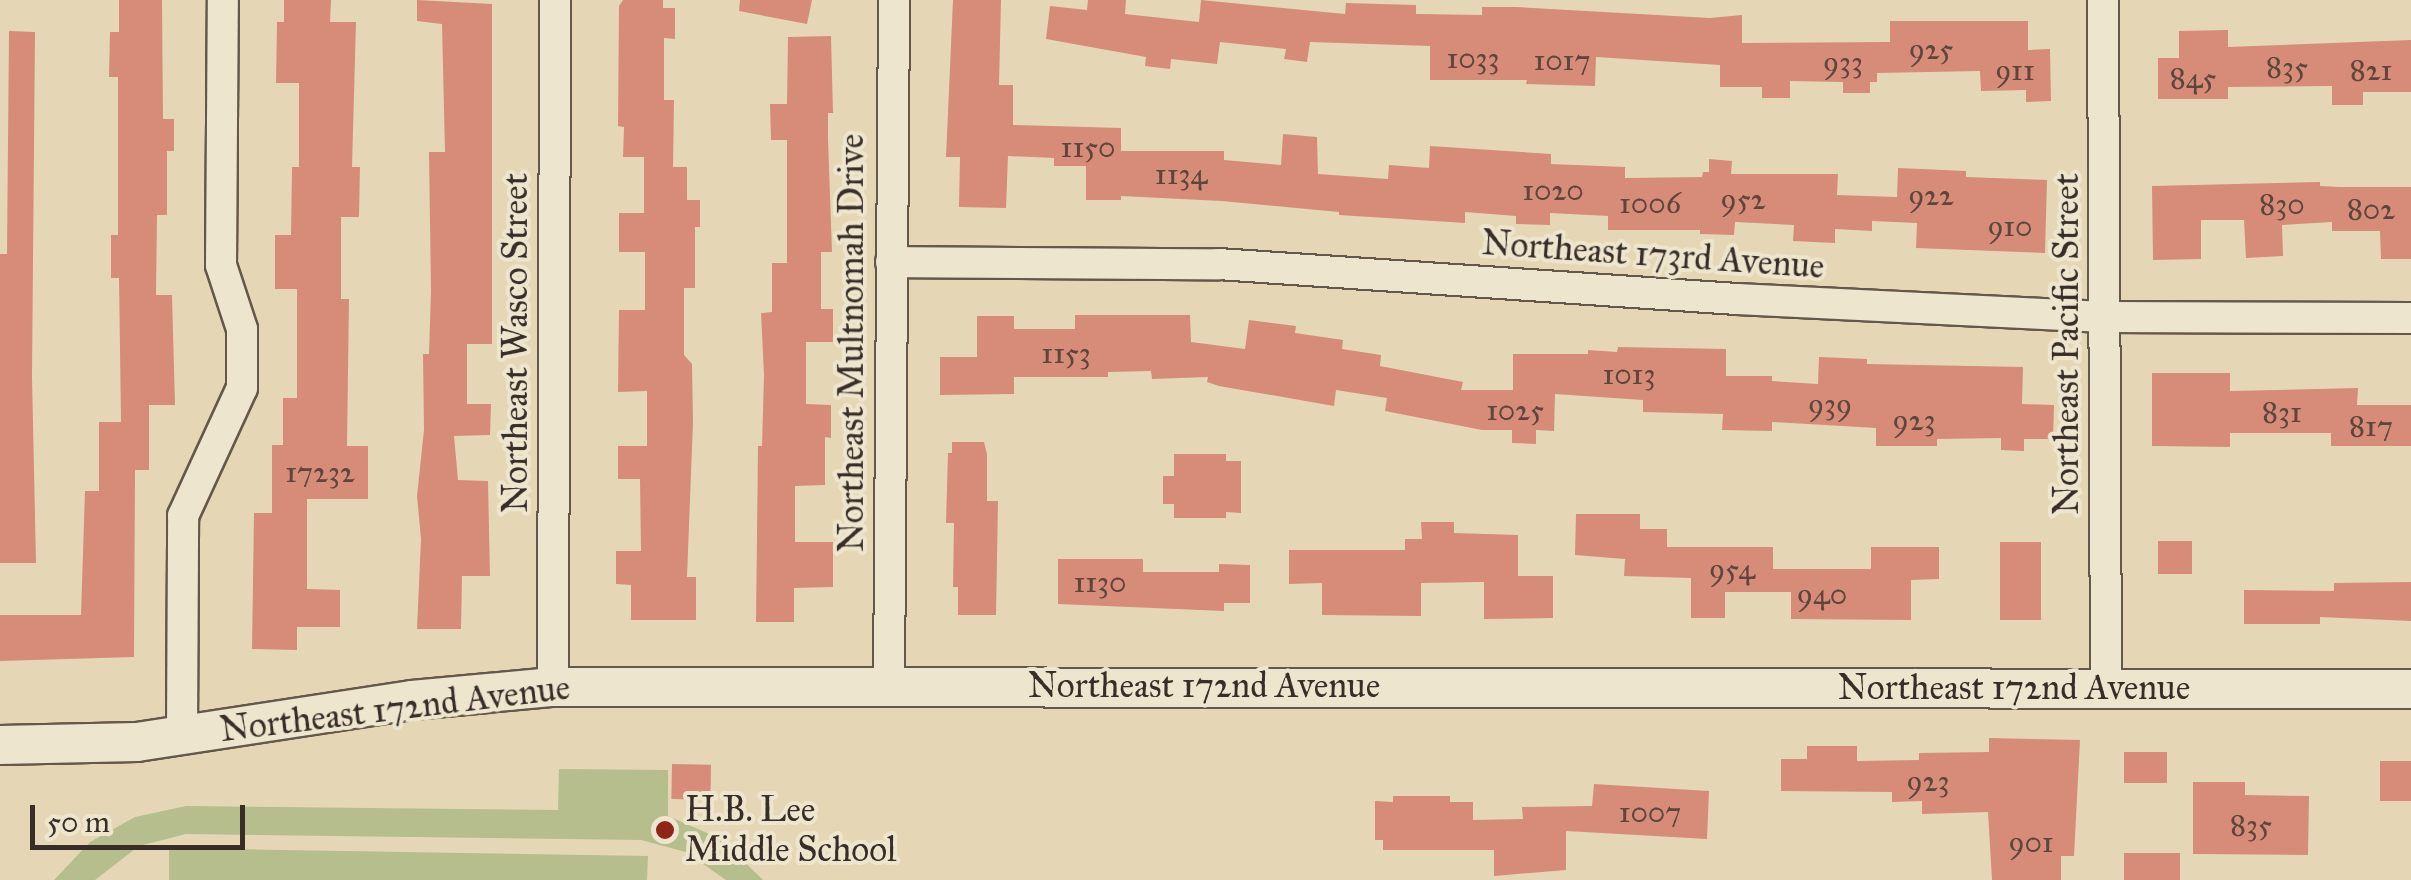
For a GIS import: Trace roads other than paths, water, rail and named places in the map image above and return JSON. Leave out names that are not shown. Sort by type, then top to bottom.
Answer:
[{"type":"street","points":[[182,734],[183,516],[242,388],[242,329],[221,265],[224,0]]},
{"type":"street","name":"Northeast Wasco Street","points":[[553,687],[555,0]]},
{"type":"street","name":"Northeast Multnomah Drive","points":[[889,686],[894,0]]},
{"type":"street","name":"Northeast Pacific Street","points":[[2104,0],[2106,688]]},
{"type":"street","name":"Northeast 173rd Avenue","points":[[890,262],[1218,264],[1737,300],[2105,317],[2411,318]]},
{"type":"street","name":"Northeast 172nd Avenue","points":[[0,745],[136,742],[412,700],[553,687],[2411,689]]},
{"type":"place","name":"H.B. Lee Middle School","points":[[665,830]]}]
